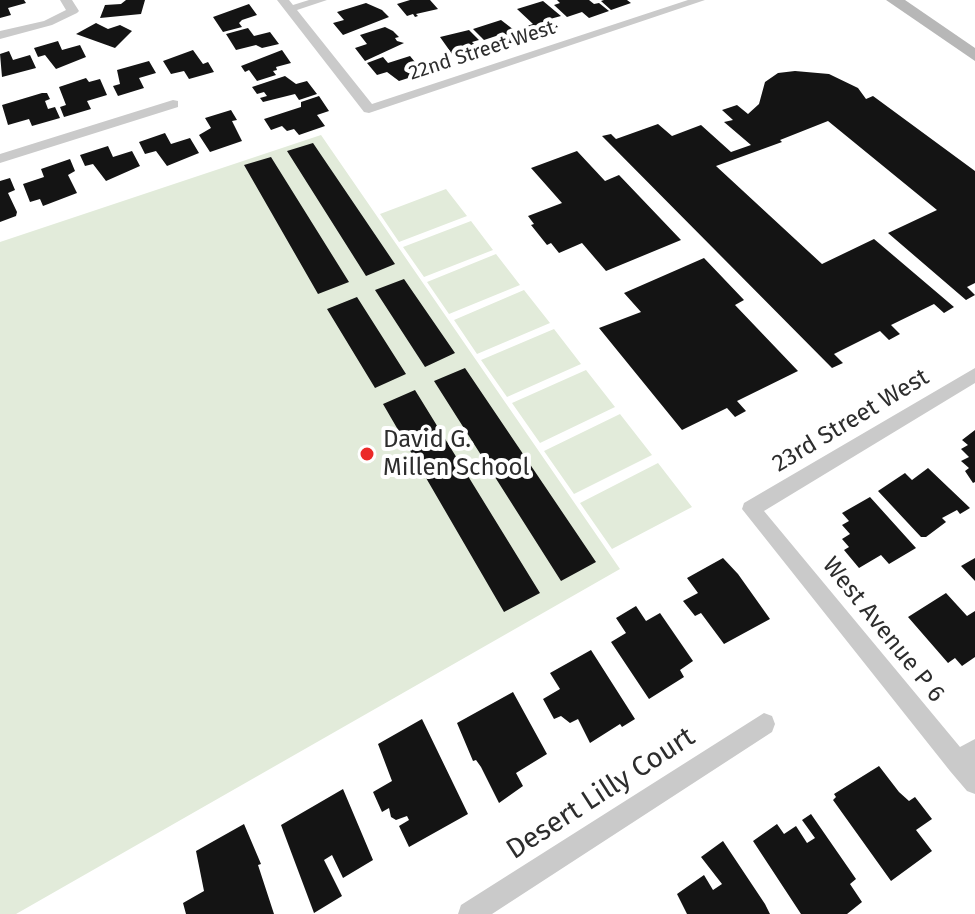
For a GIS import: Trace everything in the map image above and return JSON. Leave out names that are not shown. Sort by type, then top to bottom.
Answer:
[{"type":"street","points":[[287,4],[321,0]]},
{"type":"street","name":"22nd Street West","points":[[287,4],[369,109],[699,0]]},
{"type":"street","points":[[894,0],[975,56]]},
{"type":"street","points":[[0,35],[48,23],[70,5]]},
{"type":"street","points":[[0,159],[173,104]]},
{"type":"street","name":"23rd Street West","points":[[751,509],[975,375]]},
{"type":"street","name":"West Avenue P 6","points":[[751,509],[967,756],[975,783]]},
{"type":"street","name":"Desert Lilly Court","points":[[470,914],[764,724]]},
{"type":"green space","points":[[321,135],[620,569],[16,914],[0,914],[0,242]]},
{"type":"green space","points":[[446,189],[467,216],[399,242],[380,214]]},
{"type":"green space","points":[[471,221],[493,250],[424,277],[403,247]]},
{"type":"green space","points":[[496,254],[520,285],[449,314],[427,282]]},
{"type":"green space","points":[[524,290],[550,323],[477,354],[454,320]]},
{"type":"green space","points":[[554,329],[581,364],[507,397],[481,360]]},
{"type":"green space","points":[[586,370],[615,407],[540,443],[512,403]]},
{"type":"green space","points":[[620,414],[652,455],[574,494],[544,451]]},
{"type":"green space","points":[[658,463],[692,507],[612,549],[580,503]]},
{"type":"building","points":[[0,0],[24,0],[26,3],[8,8],[11,15],[0,18]]},
{"type":"building","points":[[126,0],[145,0],[141,14],[100,18],[105,5],[121,4]]},
{"type":"building","points":[[410,0],[430,0],[438,9],[416,14],[418,16],[415,17],[413,14],[407,16],[397,4]]},
{"type":"building","points":[[557,0],[589,0],[609,11],[589,18],[582,12],[567,17],[554,5],[560,3]]},
{"type":"building","points":[[627,0],[631,3],[611,10],[601,1]]},
{"type":"building","points":[[543,1],[561,16],[550,19],[558,27],[536,35],[527,26],[533,24],[517,9]]},
{"type":"building","points":[[366,3],[389,17],[343,35],[333,23],[344,20],[337,12]]},
{"type":"building","points":[[249,4],[257,15],[242,20],[239,23],[242,27],[223,32],[213,17]]},
{"type":"building","points":[[501,20],[514,30],[520,28],[530,37],[508,44],[499,35],[484,40],[473,29]]},
{"type":"building","points":[[96,23],[108,29],[120,25],[132,31],[115,48],[76,34]]},
{"type":"building","points":[[385,27],[399,37],[395,38],[397,41],[404,43],[365,61],[355,48],[367,44],[360,35]]},
{"type":"building","points":[[248,28],[254,36],[270,32],[279,44],[236,50],[226,34]]},
{"type":"building","points":[[469,30],[479,40],[471,45],[479,54],[457,61],[440,37]]},
{"type":"building","points":[[58,41],[62,50],[80,45],[86,57],[56,69],[45,55],[38,57],[34,48]]},
{"type":"building","points":[[193,50],[203,64],[208,62],[214,72],[189,79],[184,71],[171,74],[163,61]]},
{"type":"building","points":[[282,50],[291,63],[276,67],[277,70],[273,71],[276,75],[257,81],[249,70],[245,72],[241,66]]},
{"type":"building","points":[[9,51],[13,60],[30,55],[36,68],[2,77],[0,54]]},
{"type":"building","points":[[410,56],[424,73],[399,81],[387,72],[377,75],[367,63],[383,57],[388,63]]},
{"type":"building","points":[[149,61],[156,73],[139,78],[144,88],[118,96],[113,86],[120,84],[117,70]]},
{"type":"building","points":[[778,73],[829,74],[858,88],[866,99],[873,96],[975,171],[975,283],[967,287],[975,295],[966,300],[888,233],[937,210],[828,121],[716,166],[822,264],[874,239],[954,307],[944,313],[934,304],[891,325],[900,334],[889,340],[880,331],[834,354],[843,363],[832,368],[602,136],[611,134],[616,139],[658,124],[672,136],[701,125],[731,152],[751,145],[724,122],[733,120],[722,110],[737,105],[748,114],[759,104],[765,82]]},
{"type":"building","points":[[285,76],[296,84],[307,81],[317,94],[299,100],[295,94],[263,102],[260,98],[267,96],[264,92],[257,94],[252,87]]},
{"type":"building","points":[[86,78],[89,82],[100,79],[107,95],[87,101],[91,109],[64,117],[60,107],[66,105],[59,87]]},
{"type":"building","points":[[47,93],[50,99],[45,101],[48,109],[55,107],[60,118],[32,126],[29,119],[8,125],[2,105]]},
{"type":"building","points":[[319,96],[329,111],[317,115],[325,126],[299,135],[294,129],[287,131],[282,126],[271,130],[264,119],[301,107],[301,102]]},
{"type":"building","points":[[231,110],[237,120],[232,121],[242,141],[210,152],[199,135],[211,128],[205,118]]},
{"type":"building","points":[[165,133],[171,144],[190,138],[199,153],[167,166],[156,151],[145,154],[139,142]]},
{"type":"building","points":[[313,143],[395,264],[366,276],[287,151]]},
{"type":"building","points":[[108,146],[113,157],[132,151],[140,166],[106,181],[93,164],[85,166],[80,155]]},
{"type":"building","points":[[577,151],[605,181],[619,175],[681,240],[606,271],[582,243],[559,253],[551,243],[547,245],[531,225],[534,224],[528,216],[562,203],[531,168]]},
{"type":"building","points":[[271,157],[349,282],[318,294],[244,165]]},
{"type":"building","points":[[70,159],[75,171],[68,175],[77,193],[43,206],[40,199],[30,202],[23,184],[44,177],[41,169]]},
{"type":"building","points":[[10,178],[15,190],[8,193],[17,212],[16,216],[0,222],[0,181]]},
{"type":"building","points":[[704,258],[744,300],[735,305],[798,371],[737,401],[746,411],[735,417],[727,408],[682,430],[599,328],[641,312],[624,293]]},
{"type":"building","points":[[404,279],[455,353],[425,367],[375,290]]},
{"type":"building","points":[[357,297],[406,374],[375,388],[327,309]]},
{"type":"building","points":[[465,368],[596,562],[561,581],[434,381]]},
{"type":"building","points":[[415,390],[540,593],[504,612],[383,404]]},
{"type":"building","points":[[975,430],[973,483],[965,471],[969,468],[961,461],[969,457],[961,449],[968,445],[962,440]]},
{"type":"building","points":[[928,468],[970,508],[960,514],[957,510],[942,518],[946,522],[926,537],[921,537],[878,491],[905,473],[912,480]]},
{"type":"building","points":[[870,497],[916,548],[889,564],[881,555],[859,568],[844,550],[849,547],[842,539],[850,534],[842,525],[849,521],[842,513]]},
{"type":"building","points":[[723,558],[770,619],[724,644],[701,613],[695,616],[683,601],[698,593],[687,578]]},
{"type":"building","points":[[975,558],[975,581],[961,566]]},
{"type":"building","points":[[946,593],[967,616],[975,611],[975,657],[962,666],[955,658],[948,663],[908,617]]},
{"type":"building","points":[[636,606],[646,621],[660,613],[693,661],[680,670],[684,677],[649,699],[611,642],[626,633],[616,618]]},
{"type":"building","points":[[591,650],[635,719],[622,727],[620,724],[590,743],[578,719],[570,723],[561,716],[554,719],[543,699],[560,689],[550,673]]},
{"type":"building","points":[[513,692],[547,754],[516,773],[523,786],[499,803],[481,767],[476,760],[473,761],[457,723]]},
{"type":"building","points":[[422,719],[468,814],[409,847],[399,826],[409,820],[407,816],[396,820],[391,817],[389,808],[382,812],[373,792],[392,781],[378,744]]},
{"type":"building","points":[[879,766],[899,792],[909,801],[915,797],[932,819],[916,830],[932,851],[891,881],[833,800],[836,797],[834,794]]},
{"type":"building","points":[[343,789],[373,860],[343,878],[332,855],[324,860],[342,896],[314,913],[281,825]]},
{"type":"building","points":[[811,814],[856,879],[850,884],[862,902],[847,914],[801,914],[753,841],[777,824],[784,834],[796,826],[807,843],[815,838],[802,820]]},
{"type":"building","points":[[244,824],[261,864],[258,865],[274,914],[186,914],[183,903],[204,891],[196,851]]},
{"type":"building","points":[[723,841],[770,914],[687,914],[677,894],[704,875],[713,890],[722,884],[701,857]]},
{"type":"place","name":"David G. Millen School","points":[[367,454]]}]
